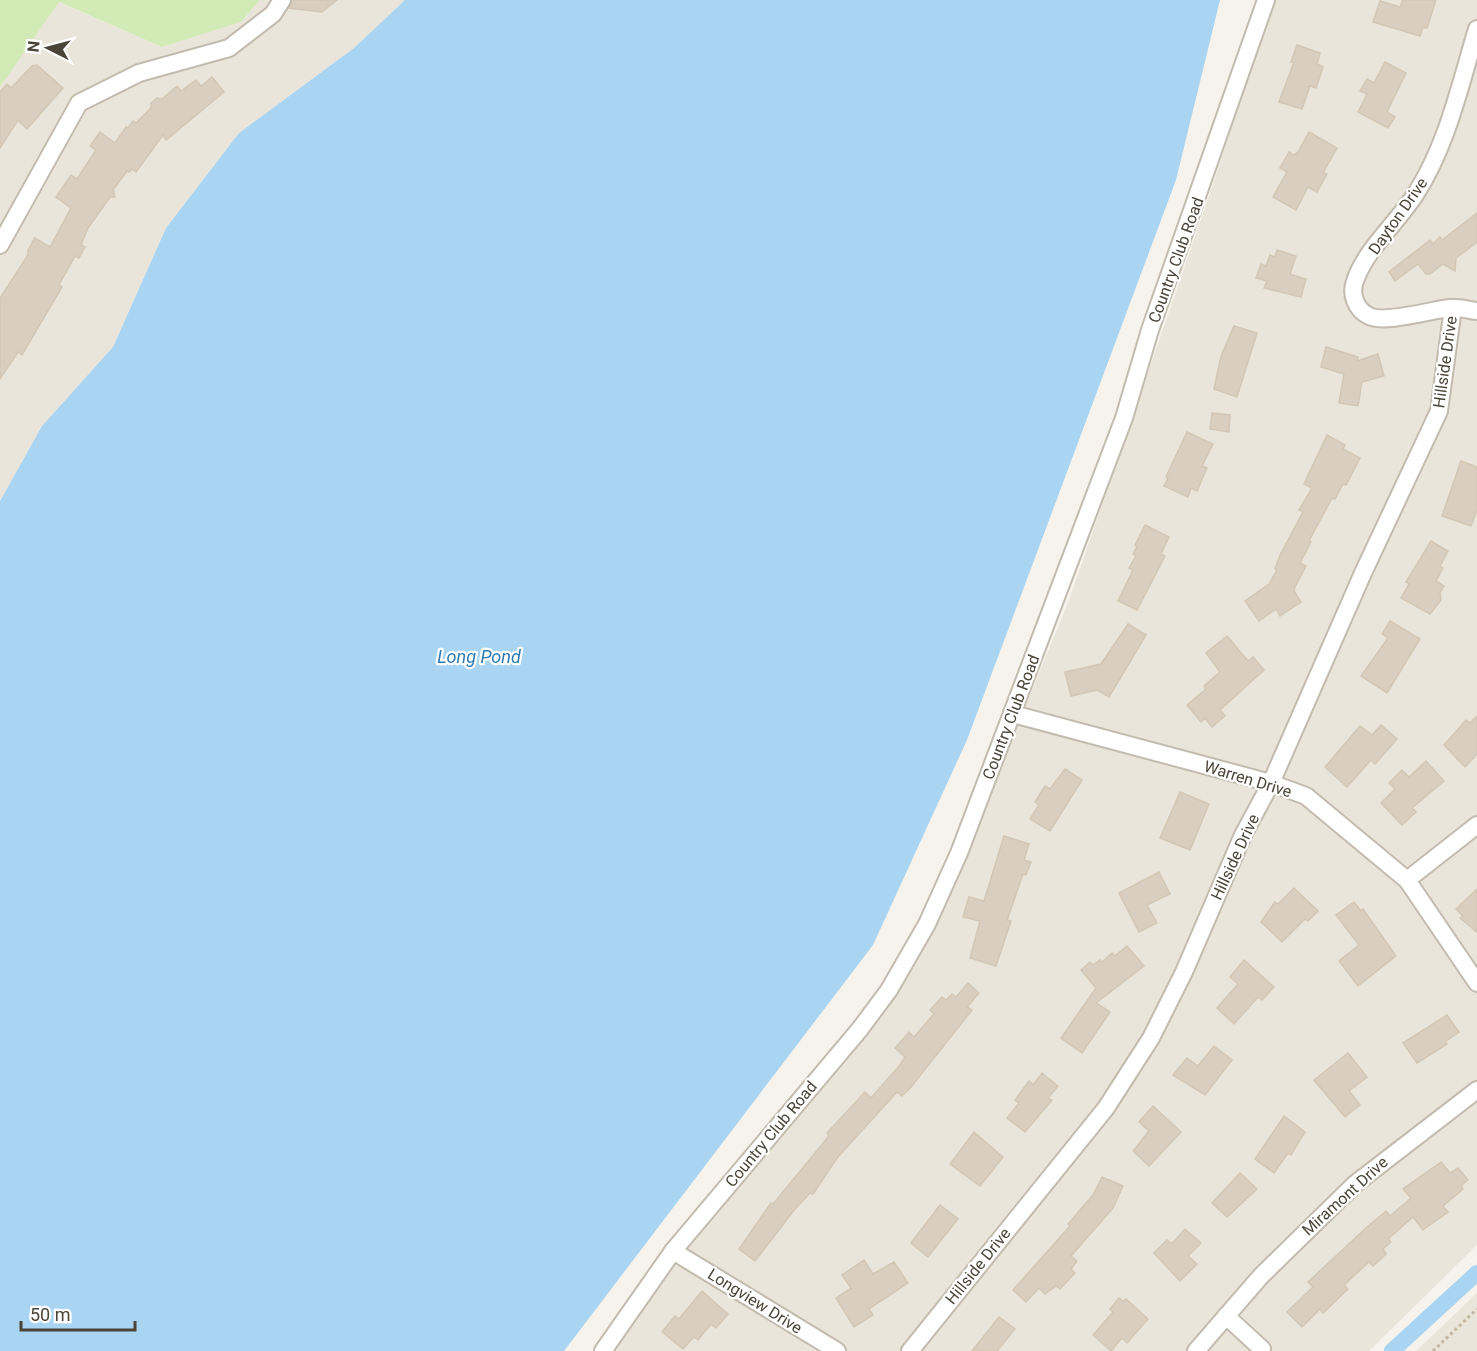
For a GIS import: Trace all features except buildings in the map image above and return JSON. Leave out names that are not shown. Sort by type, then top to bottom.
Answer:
[{"type":"street","points":[[0,245],[79,104],[139,73],[229,48],[273,14],[282,0]]},
{"type":"street","name":"Country Club Road","points":[[603,1351],[673,1251],[860,1029],[889,990],[927,924],[958,853],[1124,418],[1150,330],[1266,0]]},
{"type":"street","name":"Dayton Drive","points":[[1453,308],[1378,319],[1360,310],[1354,300],[1353,289],[1355,279],[1382,236],[1414,196],[1433,162],[1453,108],[1477,28]]},
{"type":"street","points":[[1453,308],[1477,311]]},
{"type":"street","name":"Hillside Drive","points":[[910,1351],[1128,1077],[1184,972],[1243,835],[1271,783],[1363,573],[1439,411],[1453,308]]},
{"type":"street","name":"Warren Drive","points":[[1012,714],[1271,783],[1306,796],[1407,880],[1477,983]]},
{"type":"street","points":[[1407,880],[1477,825]]},
{"type":"street","name":"Miramont Drive","points":[[1196,1351],[1297,1239],[1355,1184],[1477,1090]]},
{"type":"street","name":"Longview Drive","points":[[673,1251],[837,1351]]},
{"type":"street","points":[[1226,1316],[1262,1348]]},
{"type":"path","points":[[1433,1351],[1477,1309]]},
{"type":"shaded area","points":[[260,0],[405,0],[354,48],[239,133],[166,228],[113,347],[42,426],[0,501],[0,87],[58,2],[162,47],[241,22]]},
{"type":"shaded area","points":[[1274,0],[1477,0],[1477,1245],[1369,1351],[612,1351],[674,1262],[939,915],[1068,603],[1207,202]]},
{"type":"shaded area","points":[[1477,1293],[1477,1351],[1416,1351]]},
{"type":"green space","points":[[0,0],[260,0],[241,22],[162,47],[59,2],[0,87]]},
{"type":"water","name":"Long Pond","points":[[405,0],[1220,0],[1176,180],[967,740],[873,945],[564,1351],[0,1351],[0,501],[42,426],[113,347],[166,228],[239,133],[354,48]]},
{"type":"waterway","points":[[1392,1351],[1477,1273]]}]
